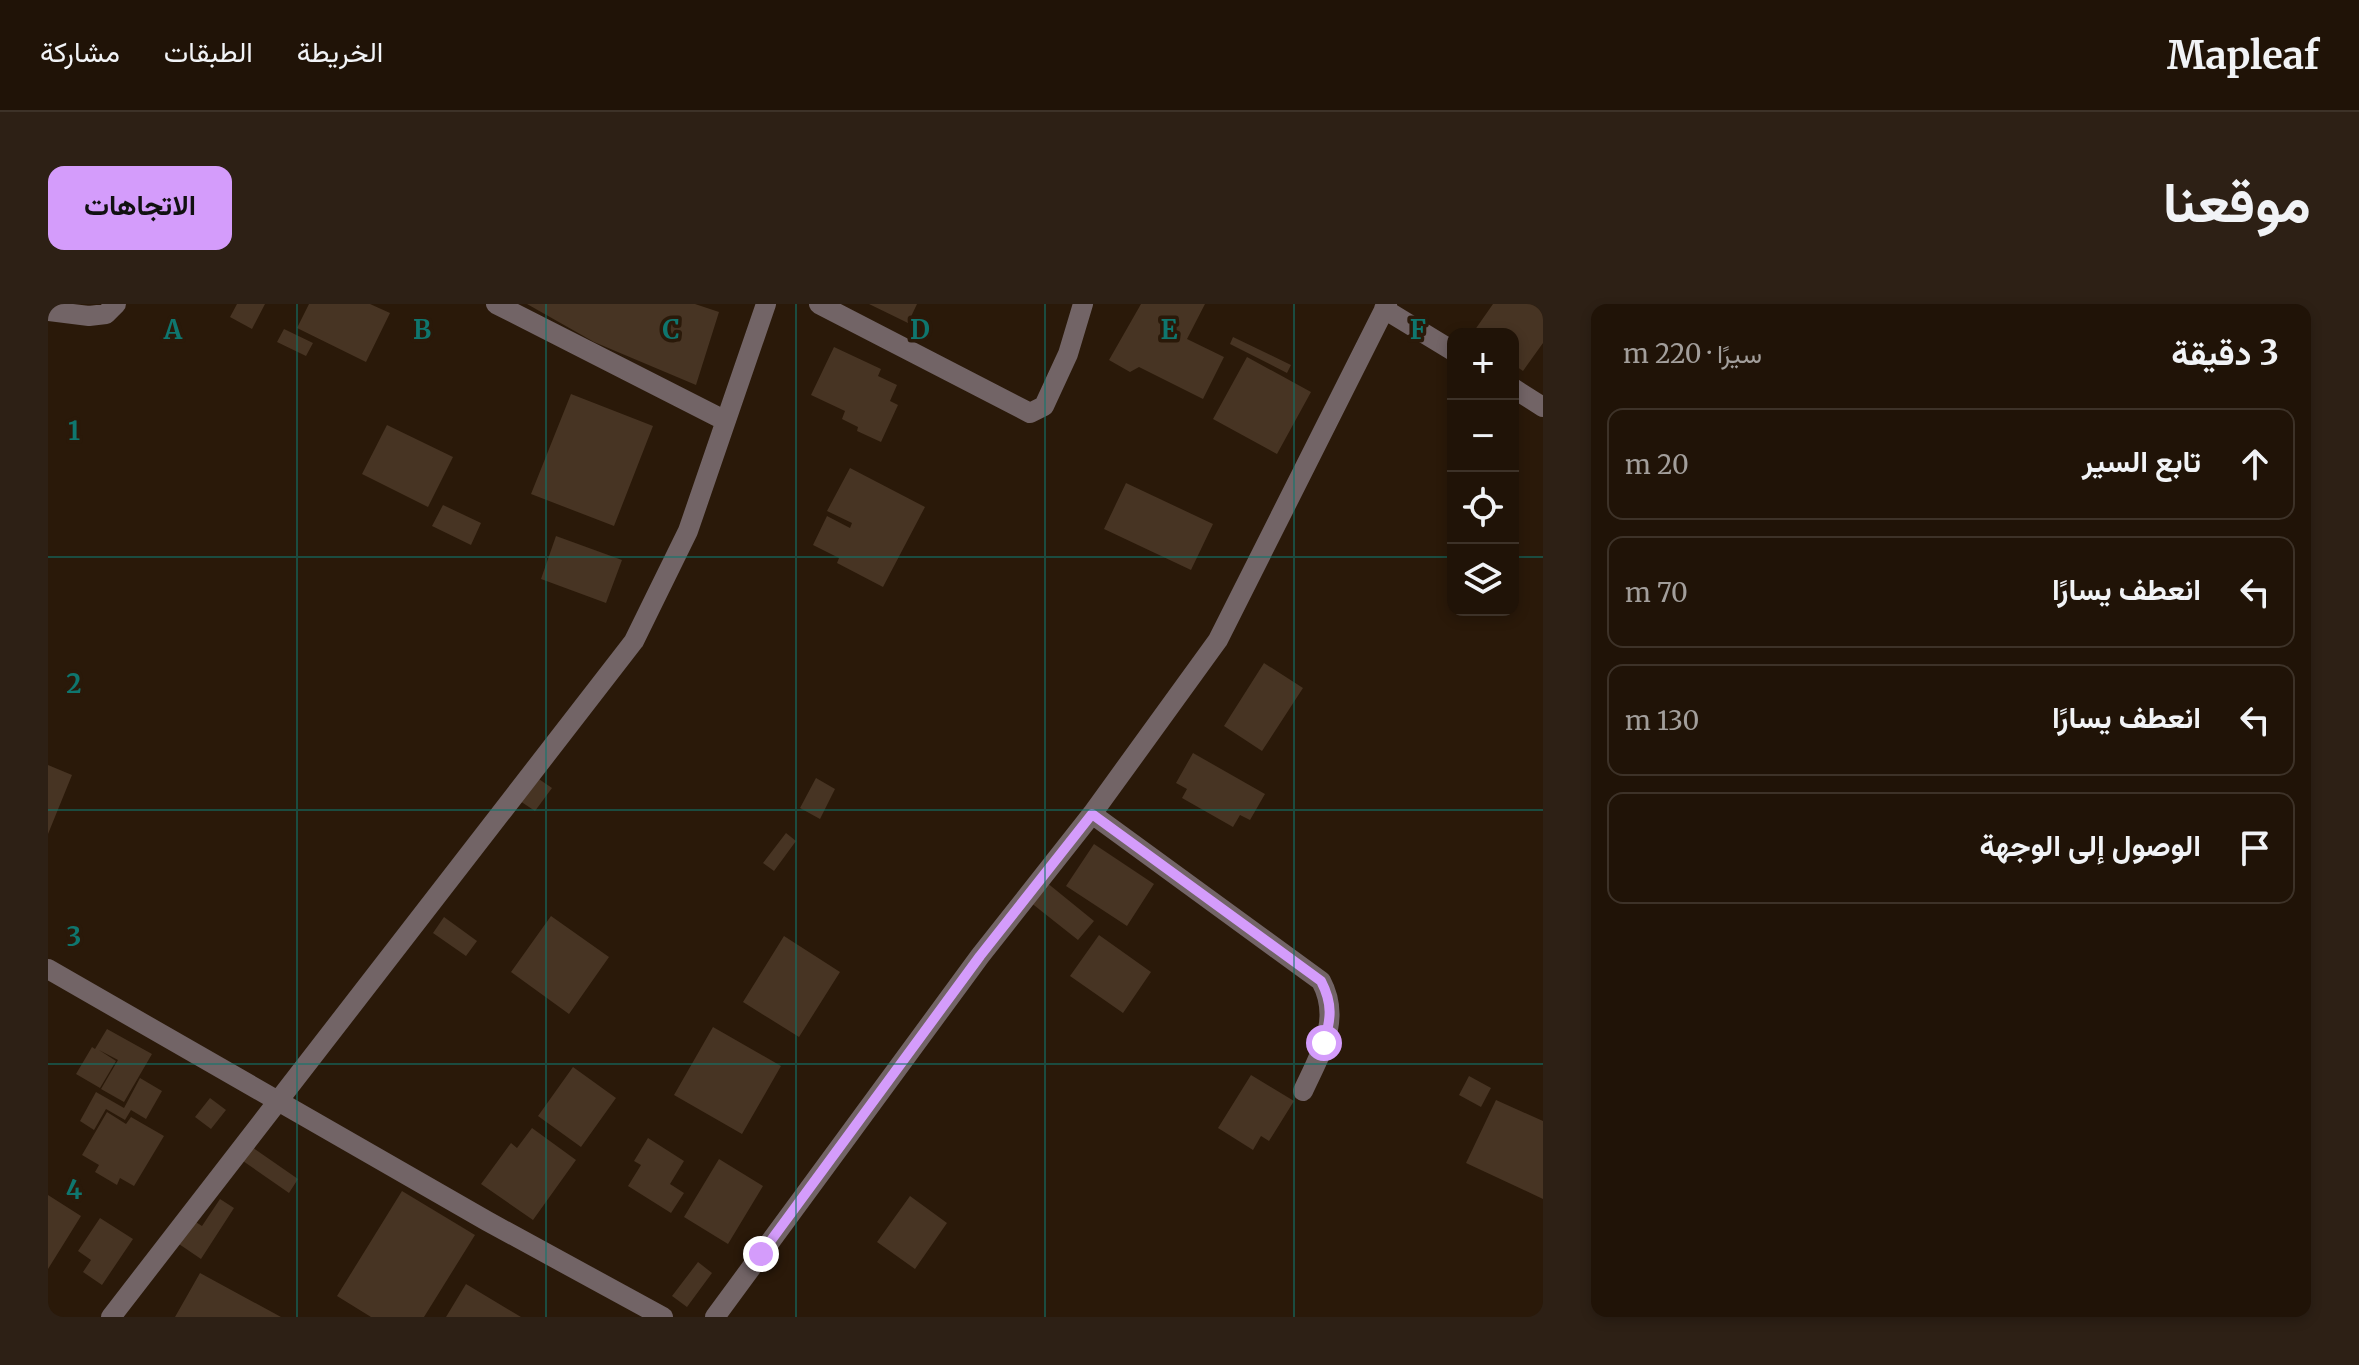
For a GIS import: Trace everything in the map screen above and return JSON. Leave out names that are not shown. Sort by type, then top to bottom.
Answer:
[{"type":"street","points":[[48,311],[89,316],[106,314],[116,304]]},
{"type":"street","points":[[496,304],[724,420]]},
{"type":"street","points":[[111,1317],[634,641],[688,531],[766,304]]},
{"type":"street","points":[[819,304],[1030,413],[1044,406],[1068,354],[1083,304]]},
{"type":"street","points":[[715,1317],[980,956],[1092,814],[1218,640],[1385,306],[1447,347]]},
{"type":"street","points":[[1519,392],[1543,407]]},
{"type":"street","points":[[1092,814],[1321,981],[1329,997],[1331,1017],[1324,1043],[1303,1091]]},
{"type":"street","points":[[48,969],[487,1221],[663,1317]]},
{"type":"building","points":[[237,304],[265,304],[252,329],[230,317]]},
{"type":"building","points":[[309,304],[370,304],[390,313],[366,362],[297,328]]},
{"type":"building","points":[[527,304],[695,304],[719,312],[696,385],[594,342]]},
{"type":"building","points":[[869,304],[917,304],[908,323]]},
{"type":"building","points":[[1141,304],[1205,304],[1187,339],[1224,357],[1203,399],[1139,367],[1130,372],[1109,360]]},
{"type":"building","points":[[1493,304],[1543,304],[1543,343],[1523,371],[1519,368],[1519,328],[1476,328]]},
{"type":"building","points":[[284,329],[313,343],[306,356],[277,342]]},
{"type":"building","points":[[1233,337],[1291,365],[1287,373],[1230,344]]},
{"type":"building","points":[[834,347],[881,369],[878,376],[897,385],[890,401],[898,405],[881,442],[857,431],[858,427],[842,419],[845,411],[811,395]]},
{"type":"building","points":[[1247,357],[1311,392],[1277,454],[1213,419]]},
{"type":"building","points":[[571,394],[653,426],[614,526],[531,494]]},
{"type":"building","points":[[387,425],[453,457],[428,507],[362,474]]},
{"type":"building","points":[[850,468],[925,507],[883,587],[837,563],[839,558],[813,545],[827,516],[850,528],[852,523],[827,511]]},
{"type":"building","points":[[1126,483],[1213,524],[1191,570],[1104,529]]},
{"type":"building","points":[[443,505],[481,523],[471,545],[432,526]]},
{"type":"building","points":[[556,536],[622,560],[606,603],[541,579]]},
{"type":"building","points":[[1264,663],[1303,688],[1262,751],[1224,726]]},
{"type":"building","points":[[1193,753],[1265,794],[1250,820],[1240,815],[1233,827],[1182,798],[1187,789],[1176,783]]},
{"type":"building","points":[[48,765],[72,775],[48,834]]},
{"type":"building","points":[[533,775],[552,788],[535,811],[517,799]]},
{"type":"building","points":[[816,778],[835,789],[820,819],[800,808]]},
{"type":"building","points":[[786,833],[796,841],[774,871],[763,863]]},
{"type":"building","points":[[1094,844],[1154,884],[1127,926],[1066,886]]},
{"type":"building","points":[[1046,882],[1094,921],[1078,940],[1030,902]]},
{"type":"building","points":[[551,916],[609,957],[569,1014],[511,972]]},
{"type":"building","points":[[444,917],[477,941],[466,956],[433,933]]},
{"type":"building","points":[[1099,935],[1151,972],[1123,1013],[1070,976]]},
{"type":"building","points":[[784,936],[840,972],[799,1037],[743,1002]]},
{"type":"building","points":[[713,1027],[781,1066],[742,1134],[674,1095]]},
{"type":"building","points":[[107,1029],[152,1054],[124,1102],[101,1089],[118,1060],[99,1050],[116,1061],[100,1088],[76,1074]]},
{"type":"building","points":[[573,1067],[616,1098],[581,1147],[538,1116]]},
{"type":"building","points":[[1251,1075],[1294,1101],[1269,1141],[1261,1136],[1253,1150],[1218,1128]]},
{"type":"building","points":[[1469,1076],[1491,1088],[1481,1107],[1459,1095]]},
{"type":"building","points":[[140,1078],[162,1091],[146,1119],[131,1110],[125,1120],[106,1109],[94,1130],[80,1121],[96,1092],[124,1108]]},
{"type":"building","points":[[210,1098],[226,1110],[211,1129],[195,1117]]},
{"type":"building","points":[[1496,1100],[1543,1121],[1543,1199],[1466,1163]]},
{"type":"building","points":[[107,1112],[126,1124],[131,1117],[164,1136],[134,1186],[120,1178],[117,1185],[95,1172],[99,1165],[82,1155]]},
{"type":"building","points":[[532,1128],[576,1160],[533,1220],[481,1184],[511,1143],[517,1148]]},
{"type":"building","points":[[648,1138],[684,1161],[670,1184],[684,1193],[671,1213],[628,1186],[641,1165],[634,1161]]},
{"type":"building","points":[[252,1147],[298,1179],[289,1193],[243,1161]]},
{"type":"building","points":[[719,1159],[763,1186],[728,1244],[684,1217]]},
{"type":"building","points":[[402,1191],[475,1235],[424,1317],[371,1317],[337,1296]]},
{"type":"building","points":[[48,1195],[81,1216],[48,1269]]},
{"type":"building","points":[[910,1196],[947,1223],[915,1269],[877,1242]]},
{"type":"building","points":[[220,1199],[234,1208],[201,1259],[176,1242],[191,1219],[202,1226]]},
{"type":"building","points":[[100,1218],[133,1239],[102,1285],[83,1272],[91,1260],[78,1251]]},
{"type":"building","points":[[698,1262],[712,1273],[687,1307],[672,1296]]},
{"type":"building","points":[[200,1273],[281,1317],[175,1317]]},
{"type":"building","points":[[466,1284],[521,1317],[446,1317]]},
{"type":"route","points":[[761,1254],[980,956],[1092,814],[1321,981],[1329,997],[1331,1017],[1324,1043]]}]
